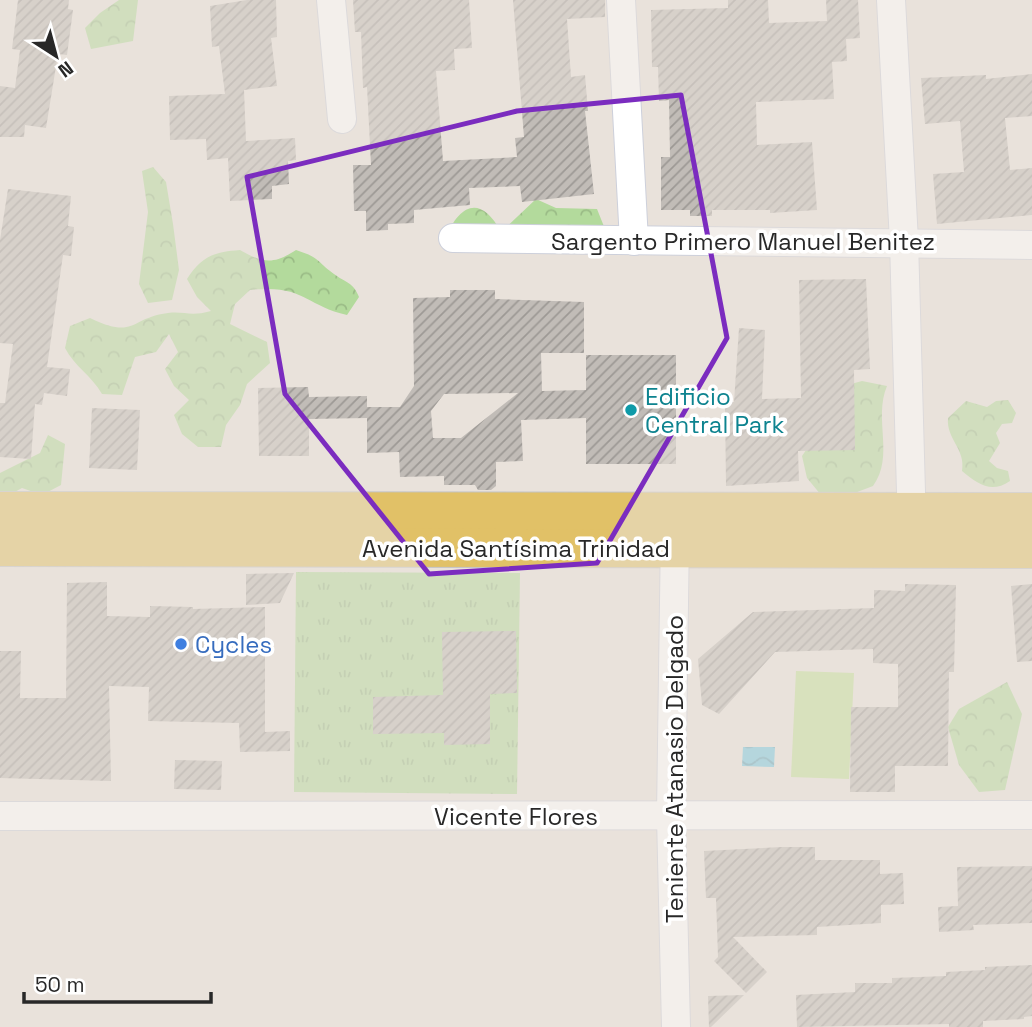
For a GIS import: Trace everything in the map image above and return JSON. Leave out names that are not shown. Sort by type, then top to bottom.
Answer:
[{"type":"main road","name":"Avenida Santísima Trinidad","points":[[0,511],[675,530]]},
{"type":"main road","name":"Avenida Santísima Trinidad","points":[[0,547],[675,530],[912,530],[1032,512]]},
{"type":"main road","name":"Avenida Santísima Trinidad","points":[[912,530],[1032,549]]},
{"type":"street","points":[[331,0],[342,119]]},
{"type":"street","points":[[621,0],[634,241]]},
{"type":"street","points":[[891,0],[904,241],[912,530]]},
{"type":"street","name":"Sargento Primero Manuel Benitez","points":[[453,238],[904,241],[1032,245]]},
{"type":"street","name":"Teniente Atanasio Delgado","points":[[675,530],[671,816],[676,1027]]},
{"type":"street","name":"Vicente Flores","points":[[0,816],[1032,815]]},
{"type":"highlighted area","points":[[681,95],[727,338],[597,563],[429,574],[285,394],[247,177],[517,111]]},
{"type":"green space","points":[[119,0],[138,0],[133,41],[91,49],[85,28]]},
{"type":"green space","points":[[153,167],[166,182],[179,270],[172,300],[148,303],[139,284],[148,212],[142,171]]},
{"type":"green space","points":[[536,199],[556,208],[597,209],[605,229],[445,239],[464,211],[478,208],[486,212],[501,232]]},
{"type":"green space","points":[[240,250],[262,260],[281,258],[296,250],[304,253],[352,286],[359,297],[347,315],[282,290],[250,290],[235,304],[230,324],[267,342],[270,363],[247,384],[240,405],[226,425],[221,447],[198,447],[182,434],[174,415],[189,400],[174,386],[165,369],[178,352],[169,334],[156,352],[135,357],[122,395],[102,394],[65,348],[70,326],[90,318],[116,327],[125,327],[168,313],[198,314],[211,311],[197,297],[187,279],[197,265],[209,257]]},
{"type":"green space","points":[[862,381],[887,386],[882,411],[883,462],[879,474],[873,486],[852,494],[821,495],[807,478],[802,456],[851,384]]},
{"type":"green space","points":[[1008,400],[1016,413],[1012,423],[1002,424],[996,433],[1000,443],[989,461],[997,468],[1008,471],[1010,481],[997,487],[985,486],[962,471],[961,456],[950,432],[948,418],[966,401],[987,407],[996,401]]},
{"type":"green space","points":[[48,435],[65,444],[61,485],[42,495],[22,488],[0,500],[0,473],[40,453]]},
{"type":"green space","points":[[296,572],[520,573],[517,794],[294,792]]},
{"type":"green space","points":[[796,671],[854,673],[849,779],[791,777]]},
{"type":"green space","points":[[1007,682],[1022,714],[1005,790],[979,792],[959,765],[948,727],[959,709]]},
{"type":"water","points":[[743,747],[775,747],[774,767],[742,766]]},
{"type":"building","points":[[18,0],[69,0],[68,9],[73,10],[67,55],[58,54],[46,128],[25,125],[24,137],[0,137],[0,86],[15,88],[20,50],[12,49]]},
{"type":"building","points":[[247,0],[276,0],[277,37],[271,38],[277,86],[244,90],[246,141],[295,138],[296,160],[288,161],[289,184],[272,186],[272,199],[230,201],[228,158],[207,160],[206,139],[170,140],[169,96],[225,94],[219,46],[212,47],[210,6]]},
{"type":"building","points":[[353,0],[469,0],[472,48],[454,49],[455,70],[436,71],[443,161],[517,157],[515,138],[524,137],[513,0],[605,0],[605,17],[567,19],[571,77],[585,75],[588,111],[585,111],[594,194],[522,202],[520,186],[469,188],[470,205],[414,210],[414,223],[388,224],[388,230],[366,231],[366,211],[354,211],[353,165],[371,165],[367,87],[363,88],[361,32],[355,32]]},
{"type":"building","points":[[728,0],[768,0],[769,23],[827,21],[826,0],[858,0],[860,38],[846,39],[847,61],[832,62],[834,99],[756,102],[757,145],[812,142],[817,210],[770,213],[770,210],[712,210],[712,216],[690,216],[690,210],[661,210],[661,157],[670,157],[669,100],[659,101],[658,67],[652,67],[651,10],[728,8]]},
{"type":"building","points":[[1032,74],[1032,116],[1005,118],[1010,170],[1032,168],[1032,215],[937,224],[933,174],[964,172],[960,121],[925,124],[921,78],[986,75],[986,79]]},
{"type":"building","points":[[8,189],[71,196],[68,226],[74,227],[71,256],[63,255],[47,367],[70,369],[67,396],[44,393],[42,405],[35,404],[31,459],[0,457],[0,403],[5,403],[13,344],[0,343],[0,240]]},
{"type":"building","points":[[866,279],[870,369],[854,370],[855,450],[798,451],[799,481],[726,486],[725,402],[734,402],[739,328],[765,330],[762,399],[801,398],[799,280]]},
{"type":"building","points":[[450,290],[495,290],[495,299],[584,302],[584,353],[541,353],[542,391],[586,390],[586,355],[676,355],[676,464],[586,464],[586,418],[521,420],[523,461],[496,462],[496,486],[491,490],[478,490],[475,485],[444,485],[444,476],[400,477],[399,452],[367,453],[367,407],[400,407],[414,386],[413,298],[450,297]],"holes":[[[518,393],[461,438],[433,438],[431,411],[444,394]]]},
{"type":"building","points":[[308,387],[309,397],[367,396],[367,418],[309,419],[309,456],[259,456],[258,388]]},
{"type":"building","points":[[92,408],[140,410],[137,470],[89,468]]},
{"type":"building","points":[[294,573],[280,603],[246,605],[246,574]]},
{"type":"building","points":[[107,582],[107,616],[150,617],[150,606],[193,609],[265,607],[265,732],[290,731],[290,751],[240,752],[239,723],[148,721],[149,687],[109,686],[111,781],[0,778],[0,651],[21,651],[20,698],[66,698],[67,583]]},
{"type":"building","points":[[905,584],[956,585],[954,672],[949,672],[948,766],[895,766],[895,792],[850,792],[851,707],[898,707],[898,664],[873,663],[873,649],[775,652],[719,714],[702,705],[698,659],[753,612],[874,608],[874,590],[905,591]]},
{"type":"building","points":[[1032,584],[1032,661],[1017,662],[1011,586]]},
{"type":"building","points":[[516,631],[517,693],[490,694],[490,744],[444,745],[444,733],[373,734],[373,697],[443,695],[442,632]]},
{"type":"building","points":[[175,760],[222,761],[221,790],[174,789]]},
{"type":"building","points":[[815,847],[815,860],[880,860],[880,874],[903,873],[904,904],[881,905],[881,923],[817,927],[817,935],[733,937],[767,972],[746,993],[714,961],[718,957],[716,898],[706,898],[704,851]]},
{"type":"building","points":[[1032,866],[1032,923],[973,925],[974,930],[939,932],[938,907],[958,906],[957,867]]},
{"type":"building","points":[[1032,965],[1032,1016],[1024,1019],[983,1021],[983,1027],[949,1027],[949,1024],[797,1027],[796,995],[855,992],[855,983],[892,983],[892,978],[946,976],[946,972],[985,970],[985,967]]},
{"type":"building","points":[[744,995],[711,1027],[709,1027],[708,996]]},
{"type":"place","name":"Edificio Central Park","points":[[631,410]]},
{"type":"place","name":"Cycles","points":[[181,644]]}]
